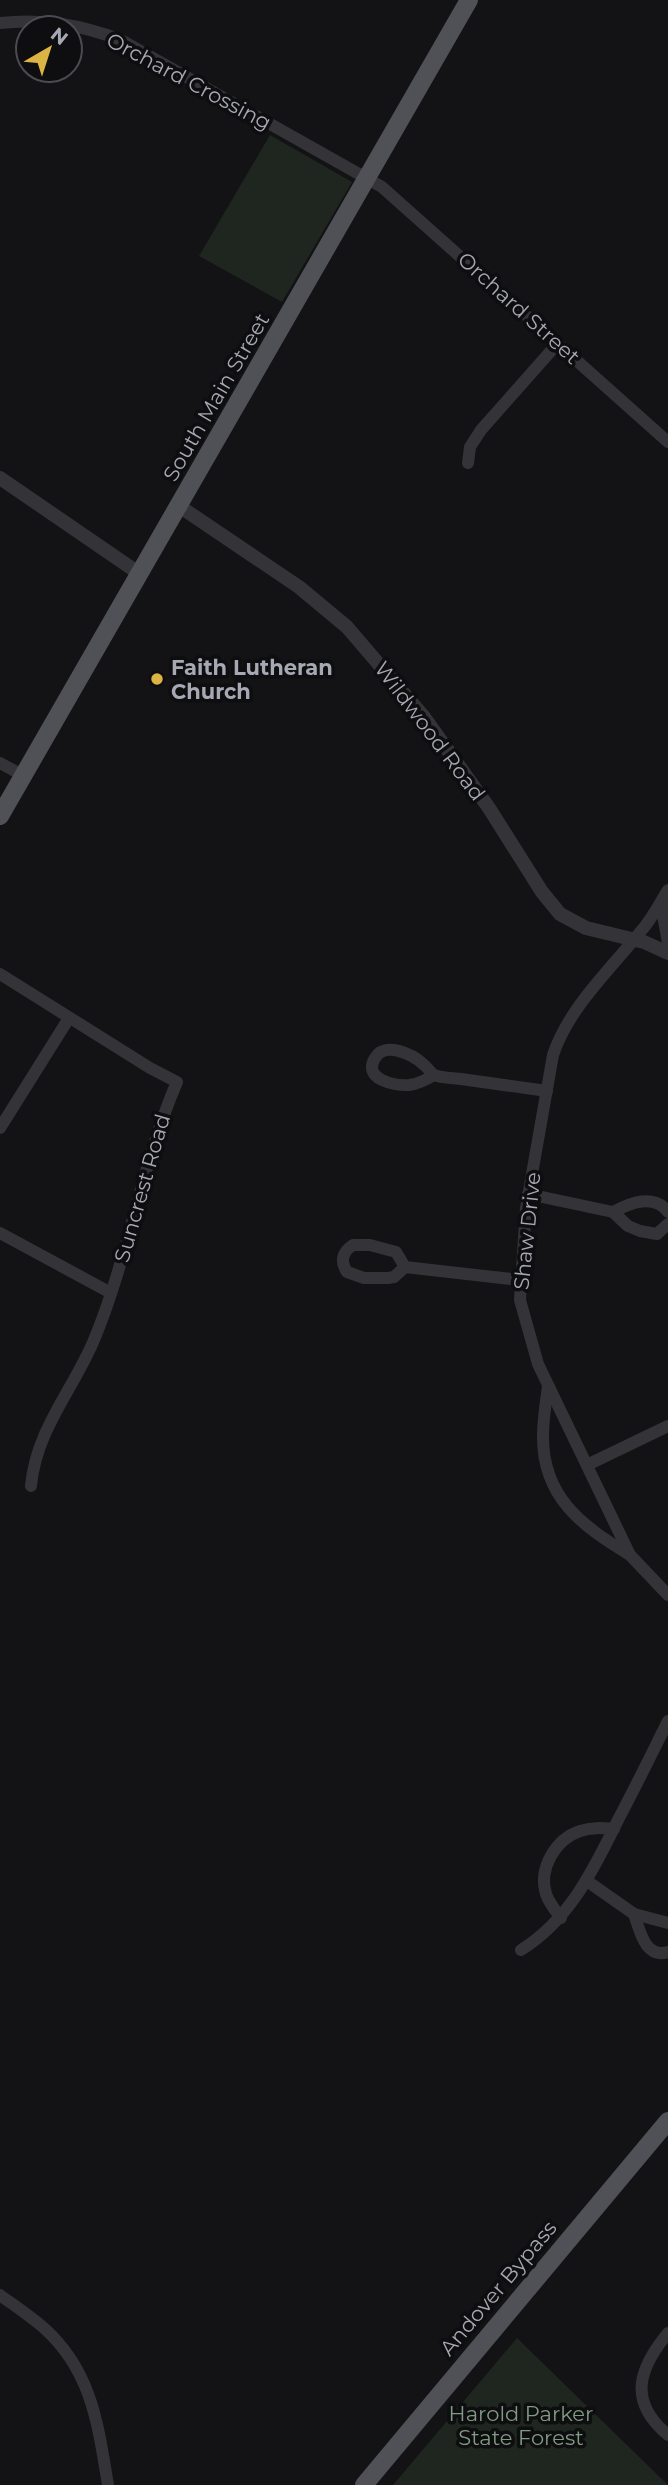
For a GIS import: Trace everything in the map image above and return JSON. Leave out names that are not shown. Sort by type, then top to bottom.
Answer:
[{"type":"main road","name":"South Main Street","points":[[0,816],[469,0]]},
{"type":"main road","name":"Andover Bypass","points":[[363,2485],[668,2121]]},
{"type":"street","name":"Orchard Crossing","points":[[0,23],[64,23],[121,40],[368,177]]},
{"type":"street","name":"Orchard Street","points":[[368,177],[668,442]]},
{"type":"street","points":[[468,463],[470,447],[481,430],[558,343]]},
{"type":"street","points":[[0,478],[140,574]]},
{"type":"street","name":"Wildwood Road","points":[[179,506],[312,596],[367,648],[424,717],[489,808],[542,892],[560,914],[586,928],[656,946],[668,953]]},
{"type":"street","points":[[0,763],[24,776]]},
{"type":"street","points":[[667,891],[663,915],[668,943]]},
{"type":"street","name":"Shaw Drive","points":[[667,891],[652,917],[563,1030],[553,1055],[528,1194],[520,1300],[548,1386],[630,1555],[668,1595]]},
{"type":"street","name":"Suncrest Road","points":[[0,974],[150,1069],[177,1082],[163,1114],[111,1293],[94,1341],[47,1427],[35,1462],[31,1486]]},
{"type":"street","points":[[0,1128],[69,1018]]},
{"type":"street","points":[[433,1075],[547,1091]]},
{"type":"street","points":[[528,1194],[613,1212],[628,1226],[640,1231],[657,1234],[668,1224]]},
{"type":"street","points":[[613,1212],[633,1203],[646,1201],[658,1202],[668,1212]]},
{"type":"street","points":[[0,1233],[111,1293]]},
{"type":"street","points":[[405,1267],[398,1254],[393,1251],[363,1244],[349,1247],[343,1259],[347,1272],[364,1278],[391,1278],[405,1267],[520,1280]]},
{"type":"street","points":[[548,1386],[543,1434],[544,1453],[547,1469],[556,1489],[581,1523],[630,1555]]},
{"type":"street","points":[[587,1465],[668,1426]]},
{"type":"street","points":[[521,1950],[561,1918],[587,1881],[668,1721]]},
{"type":"street","points":[[561,1918],[546,1895],[544,1877],[549,1859],[573,1834],[598,1827],[614,1829]]},
{"type":"street","points":[[587,1881],[634,1914],[668,1923]]},
{"type":"street","points":[[634,1914],[649,1949],[659,1954],[668,1952]]},
{"type":"street","points":[[0,2295],[44,2328],[74,2362],[94,2407],[108,2485]]},
{"type":"street","points":[[668,2333],[646,2363],[642,2386],[646,2409],[668,2435]]},
{"type":"green space","points":[[270,135],[352,182],[282,302],[199,256]]},
{"type":"green space","name":"Harold Parker State Forest","points":[[517,2338],[668,2485],[393,2485]]},
{"type":"place","name":"Faith Lutheran Church","points":[[157,679]]}]
